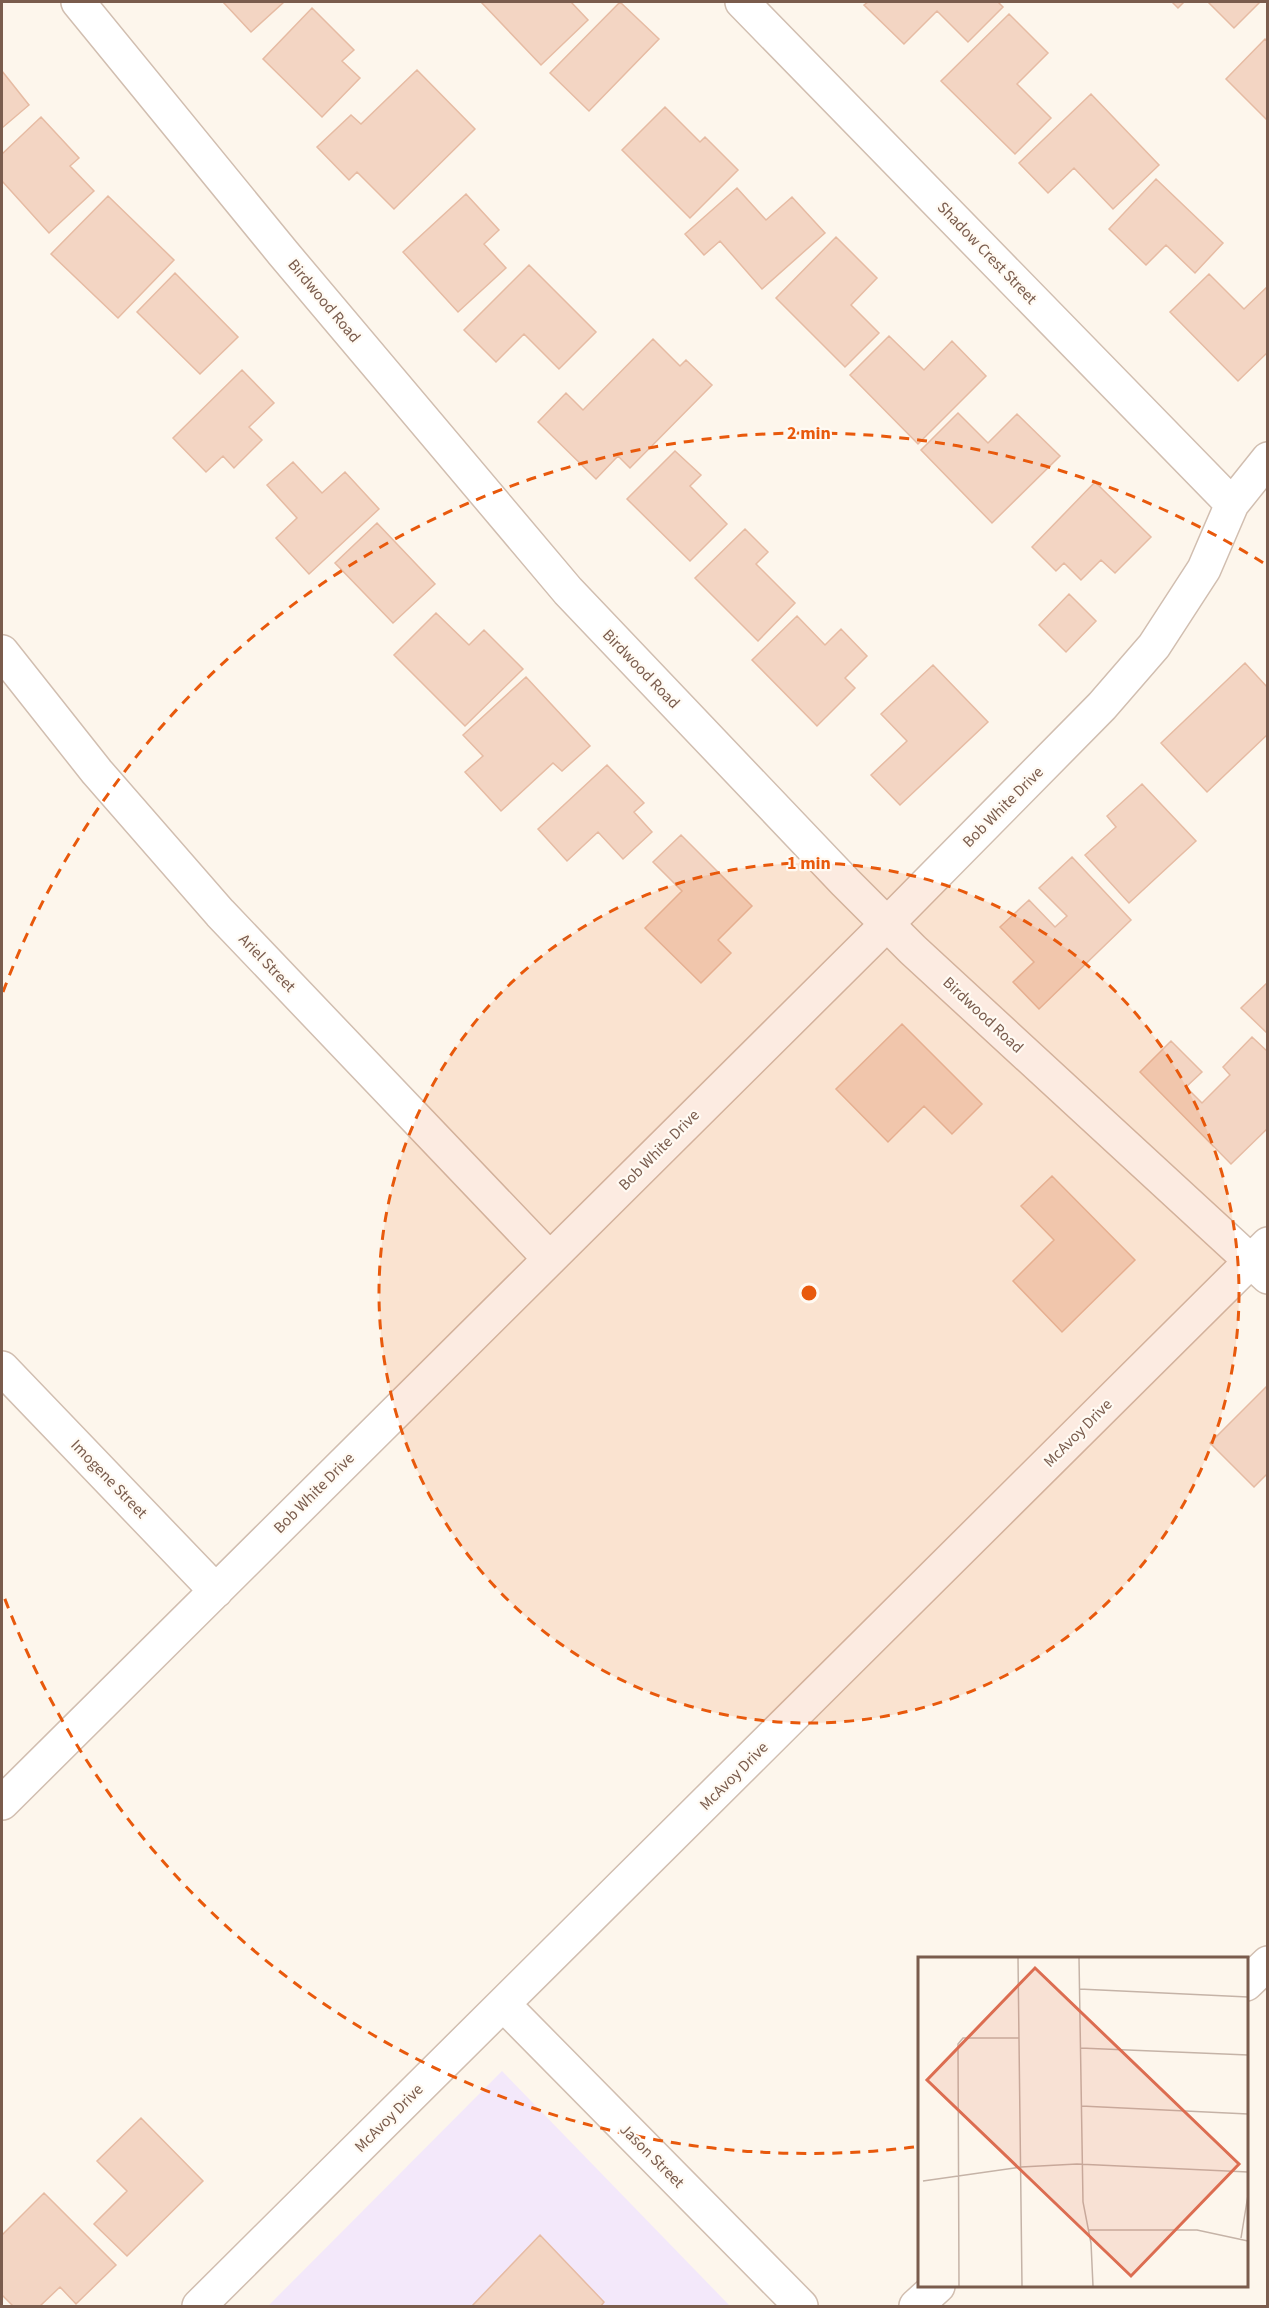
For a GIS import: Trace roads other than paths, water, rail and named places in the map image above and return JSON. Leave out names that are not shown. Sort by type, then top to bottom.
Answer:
[{"type":"street","name":"Birdwood Road","points":[[78,2],[283,253],[567,591],[887,924],[1261,1261]]},
{"type":"street","name":"Shadow Crest Street","points":[[742,2],[1232,504]]},
{"type":"street","name":"Bob White Drive","points":[[2,1803],[887,924],[1102,706],[1154,646],[1204,568],[1232,504],[1268,459]]},
{"type":"street","name":"Ariel Street","points":[[2,652],[97,772],[220,913],[549,1258]]},
{"type":"street","name":"McAvoy Drive","points":[[199,2307],[1261,1261]]},
{"type":"street","name":"Imogene Street","points":[[2,1368],[216,1591]]},
{"type":"street","points":[[1248,1982],[1268,1964]]},
{"type":"street","name":"Jason Street","points":[[504,2005],[801,2307]]},
{"type":"street","points":[[916,2307],[937,2287]]}]
